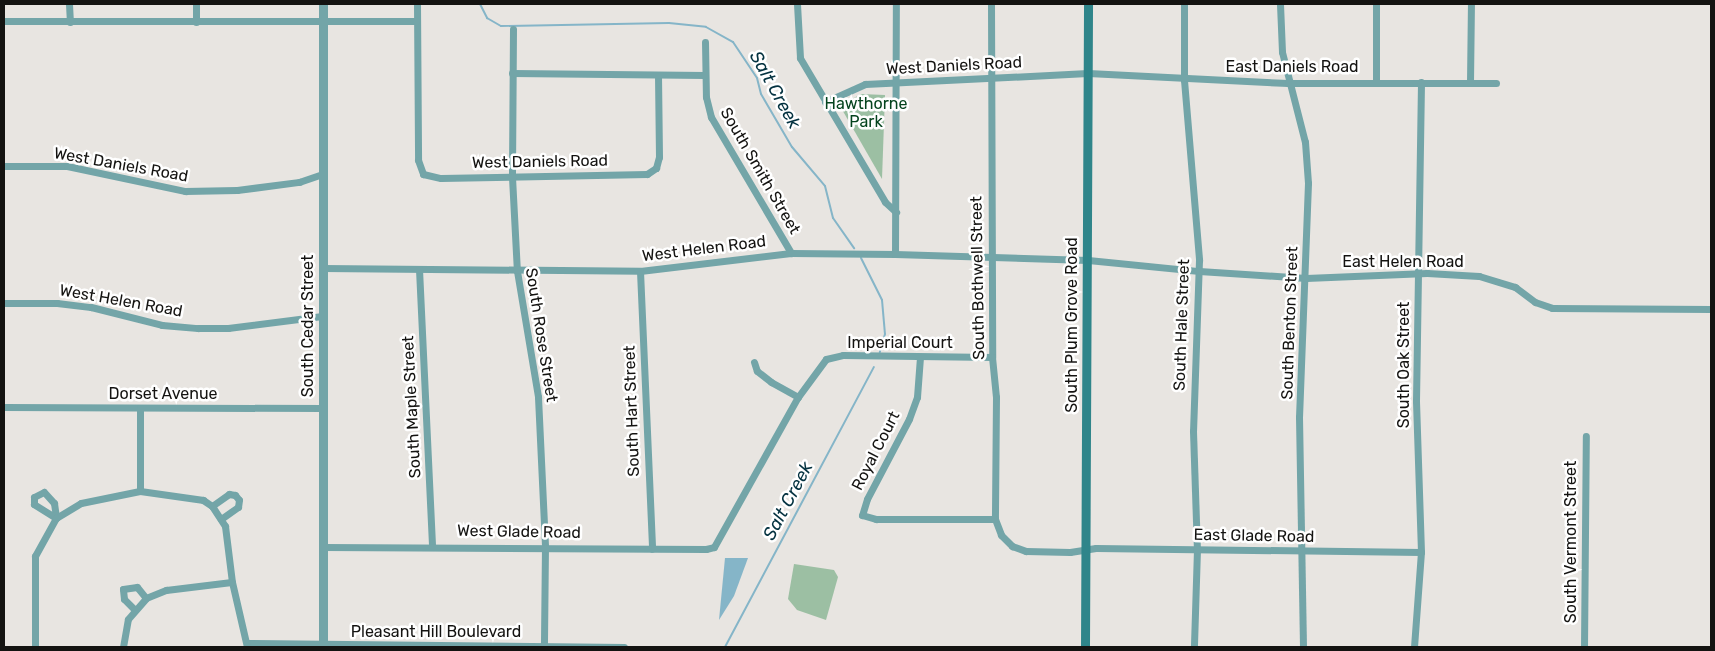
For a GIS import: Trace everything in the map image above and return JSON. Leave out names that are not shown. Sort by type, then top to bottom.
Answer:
[{"type":"main road","name":"South Plum Grove Road","points":[[1085,647],[1088,4]]},
{"type":"street","points":[[70,4],[70,22]]},
{"type":"street","points":[[196,4],[196,22]]},
{"type":"street","name":"South Cedar Street","points":[[322,646],[323,4]]},
{"type":"street","points":[[4,21],[324,22],[416,20],[417,4]]},
{"type":"street","points":[[797,4],[800,58],[885,202],[896,212]]},
{"type":"street","points":[[895,254],[896,4]]},
{"type":"street","name":"South Bothwell Street","points":[[991,4],[992,357],[996,397],[995,519],[1001,535],[1012,546],[1026,551],[1070,552],[1086,548]]},
{"type":"street","name":"South Hale Street","points":[[1184,4],[1184,80],[1199,271],[1193,431],[1197,548],[1194,647]]},
{"type":"street","name":"South Benton Street","points":[[1280,4],[1282,52],[1306,159],[1306,278],[1300,417],[1304,551],[1304,647]]},
{"type":"street","points":[[1376,4],[1376,82]]},
{"type":"street","points":[[1470,82],[1471,4]]},
{"type":"street","name":"West Daniels Road","points":[[416,20],[418,160],[423,174],[441,178],[647,174],[656,168],[659,157],[658,75]]},
{"type":"street","name":"South Rose Street","points":[[513,29],[512,177],[517,271],[538,398],[545,546],[544,645]]},
{"type":"street","name":"South Smith Street","points":[[705,42],[706,97],[711,117],[791,252]]},
{"type":"street","points":[[512,73],[705,75]]},
{"type":"street","name":"West Daniels Road","points":[[825,102],[856,86],[1088,73]]},
{"type":"street","name":"East Daniels Road","points":[[1088,73],[1184,80],[1288,83],[1496,83]]},
{"type":"street","name":"South Oak Street","points":[[1414,647],[1421,552],[1416,401],[1421,82]]},
{"type":"street","name":"West Daniels Road","points":[[4,166],[67,166],[185,191],[237,190],[299,182],[322,174]]},
{"type":"street","name":"West Helen Road","points":[[323,268],[640,271],[791,252],[895,254],[992,259],[1088,260]]},
{"type":"street","name":"East Helen Road","points":[[1088,260],[1199,271],[1306,278],[1418,274],[1498,280],[1515,287],[1535,302],[1552,308],[1711,309]]},
{"type":"street","name":"South Maple Street","points":[[419,268],[432,545]]},
{"type":"street","name":"South Hart Street","points":[[640,271],[652,549]]},
{"type":"street","name":"West Helen Road","points":[[4,304],[57,303],[91,307],[162,325],[198,328],[228,328],[322,316]]},
{"type":"street","name":"Imperial Court","points":[[714,547],[798,397],[826,359],[843,355],[992,357]]},
{"type":"street","name":"Royal Court","points":[[920,357],[917,397],[909,419],[867,499],[862,515],[876,518],[995,519]]},
{"type":"street","points":[[754,362],[757,371],[771,382],[798,397]]},
{"type":"street","name":"Dorset Avenue","points":[[4,408],[323,408]]},
{"type":"street","points":[[140,408],[140,491]]},
{"type":"street","name":"South Vermont Street","points":[[1584,647],[1586,436]]},
{"type":"street","points":[[35,647],[35,556],[56,518],[80,503],[140,491],[203,500],[212,506],[225,526],[232,582],[247,645]]},
{"type":"street","points":[[212,506],[229,494],[235,495],[239,500],[238,507],[221,519]]},
{"type":"street","name":"West Glade Road","points":[[323,547],[432,545],[652,549],[714,547]]},
{"type":"street","name":"East Glade Road","points":[[1086,548],[1421,552]]},
{"type":"street","points":[[123,647],[125,626],[134,609],[146,598],[166,590],[232,582]]},
{"type":"street","points":[[134,609],[124,599],[123,590],[137,587],[146,598]]},
{"type":"street","name":"Pleasant Hill Boulevard","points":[[247,645],[544,645],[624,647]]},
{"type":"green space","name":"Hawthorne Park","points":[[861,94],[885,95],[882,179],[840,106]]},
{"type":"green space","points":[[794,564],[834,570],[838,577],[826,620],[797,610],[788,599]]},
{"type":"water","points":[[725,558],[748,558],[734,596],[719,620]]},
{"type":"waterway","name":"Salt Creek","points":[[480,4],[487,18],[501,26],[669,23],[706,27],[733,42],[757,78],[761,94],[792,147],[825,186],[833,218],[854,248]]},
{"type":"waterway","name":"Salt Creek","points":[[861,258],[882,300],[885,334],[880,352]]},
{"type":"waterway","name":"Salt Creek","points":[[725,647],[874,367]]}]
